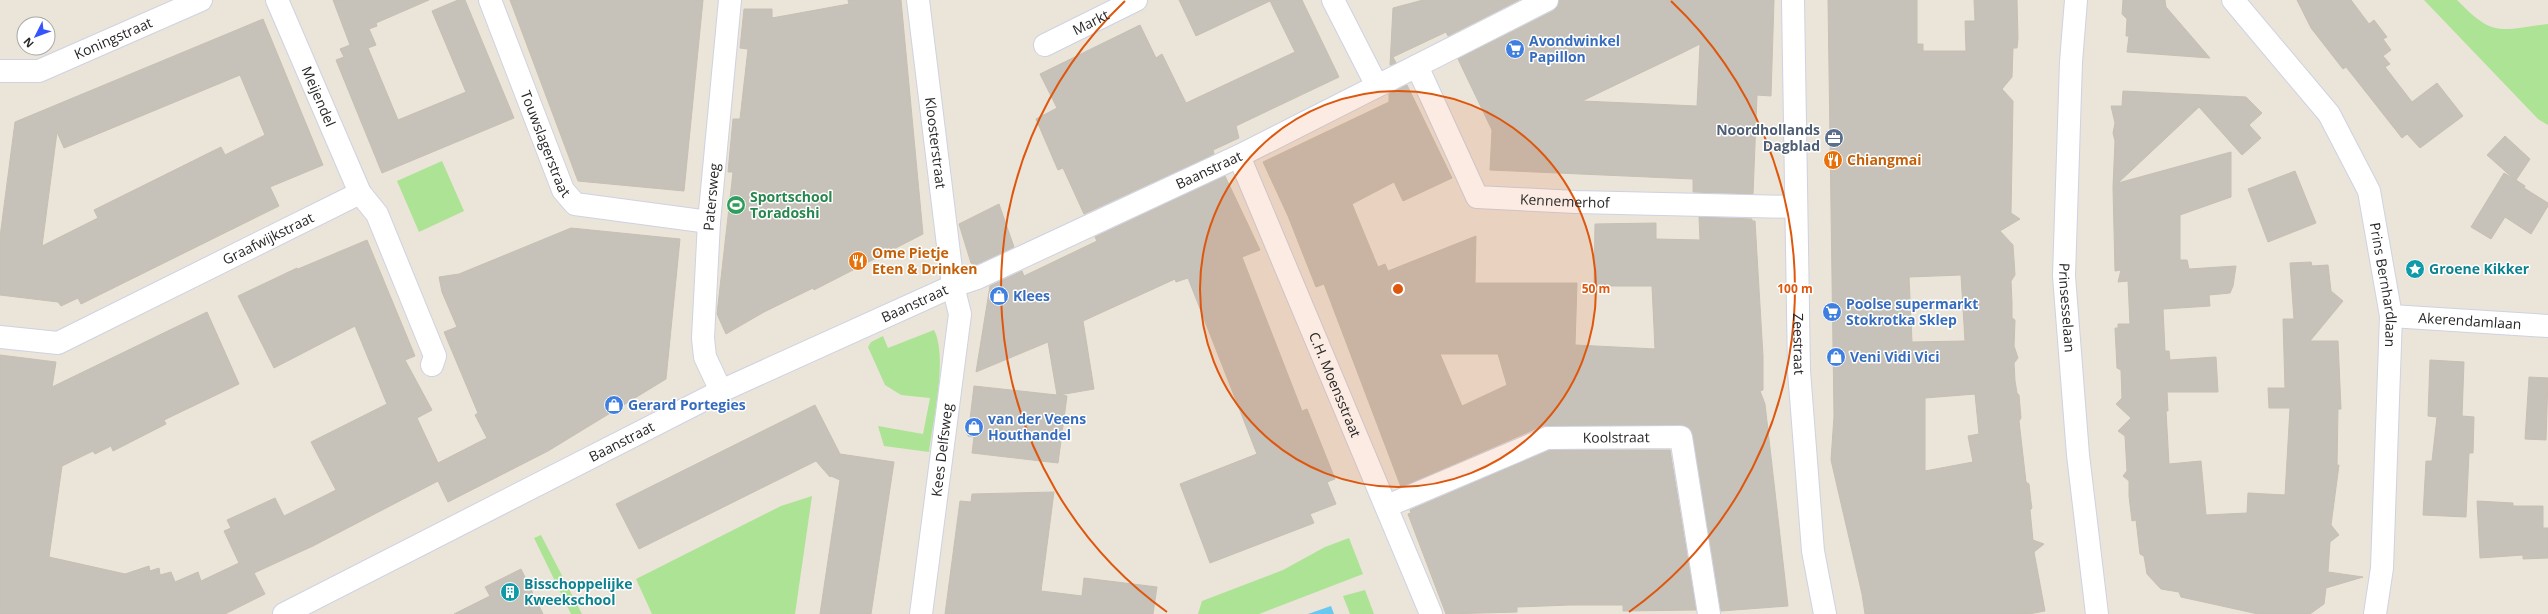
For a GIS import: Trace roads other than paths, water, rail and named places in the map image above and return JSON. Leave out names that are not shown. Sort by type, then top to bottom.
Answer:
[{"type":"street","name":"Koningstraat","points":[[0,71],[39,71],[201,0]]},
{"type":"street","name":"Meijendel","points":[[277,0],[360,193]]},
{"type":"street","name":"Touwslagerstraat","points":[[490,0],[560,182],[575,204],[709,222]]},
{"type":"street","name":"Patersweg","points":[[721,391],[705,357],[703,338],[709,222],[730,0]]},
{"type":"street","name":"Kloosterstraat","points":[[918,0],[953,286]]},
{"type":"street","name":"Markt","points":[[1045,45],[1136,0]]},
{"type":"street","points":[[1333,0],[1377,86]]},
{"type":"street","name":"Baanstraat","points":[[284,614],[721,391],[953,286],[977,278],[1239,156],[1547,0]]},
{"type":"street","name":"Zeestraat","points":[[1793,0],[1799,371],[1804,455],[1813,551],[1825,614]]},
{"type":"street","name":"Prinsesselaan","points":[[2076,0],[2071,62],[2064,276],[2078,454],[2097,614]]},
{"type":"street","name":"Prins Bernhardlaan","points":[[2233,0],[2329,114],[2369,191],[2391,316],[2382,568],[2375,614]]},
{"type":"street","name":"Kennemerhof","points":[[1417,66],[1477,197],[1576,202],[1796,207]]},
{"type":"street","name":"C.H. Moensstraat","points":[[1239,156],[1432,614]]},
{"type":"street","name":"Graafwijkstraat","points":[[0,338],[58,343],[360,193]]},
{"type":"street","points":[[360,193],[380,221],[435,356],[432,365]]},
{"type":"street","name":"Kees Delfsweg","points":[[921,614],[960,314],[953,286]]},
{"type":"street","name":"Akerendamlaan","points":[[2391,316],[2548,326]]},
{"type":"street","name":"Koolstraat","points":[[1387,506],[1547,438],[1681,437],[1709,614]]},
{"type":"water","points":[[1331,606],[1334,614],[1308,614]]},
{"type":"place","name":"Avondwinkel Papillon","points":[[1515,49]]},
{"type":"place","name":"Noordhollands Dagblad","points":[[1834,138]]},
{"type":"place","name":"Chiangmai","points":[[1833,160]]},
{"type":"place","name":"Sportschool Toradoshi","points":[[736,205]]},
{"type":"place","name":"Ome Pietje Eten & Drinken","points":[[858,261]]},
{"type":"place","name":"Groene Kikker","points":[[2415,269]]},
{"type":"place","name":"Klees","points":[[999,296]]},
{"type":"place","name":"Poolse supermarkt Stokrotka Sklep","points":[[1832,312]]},
{"type":"place","name":"Veni Vidi Vici","points":[[1836,357]]},
{"type":"place","name":"Gerard Portegies","points":[[614,405]]},
{"type":"place","name":"van der Veens Houthandel","points":[[974,427]]},
{"type":"place","name":"Bisschoppelijke Kweekschool","points":[[510,592]]}]
